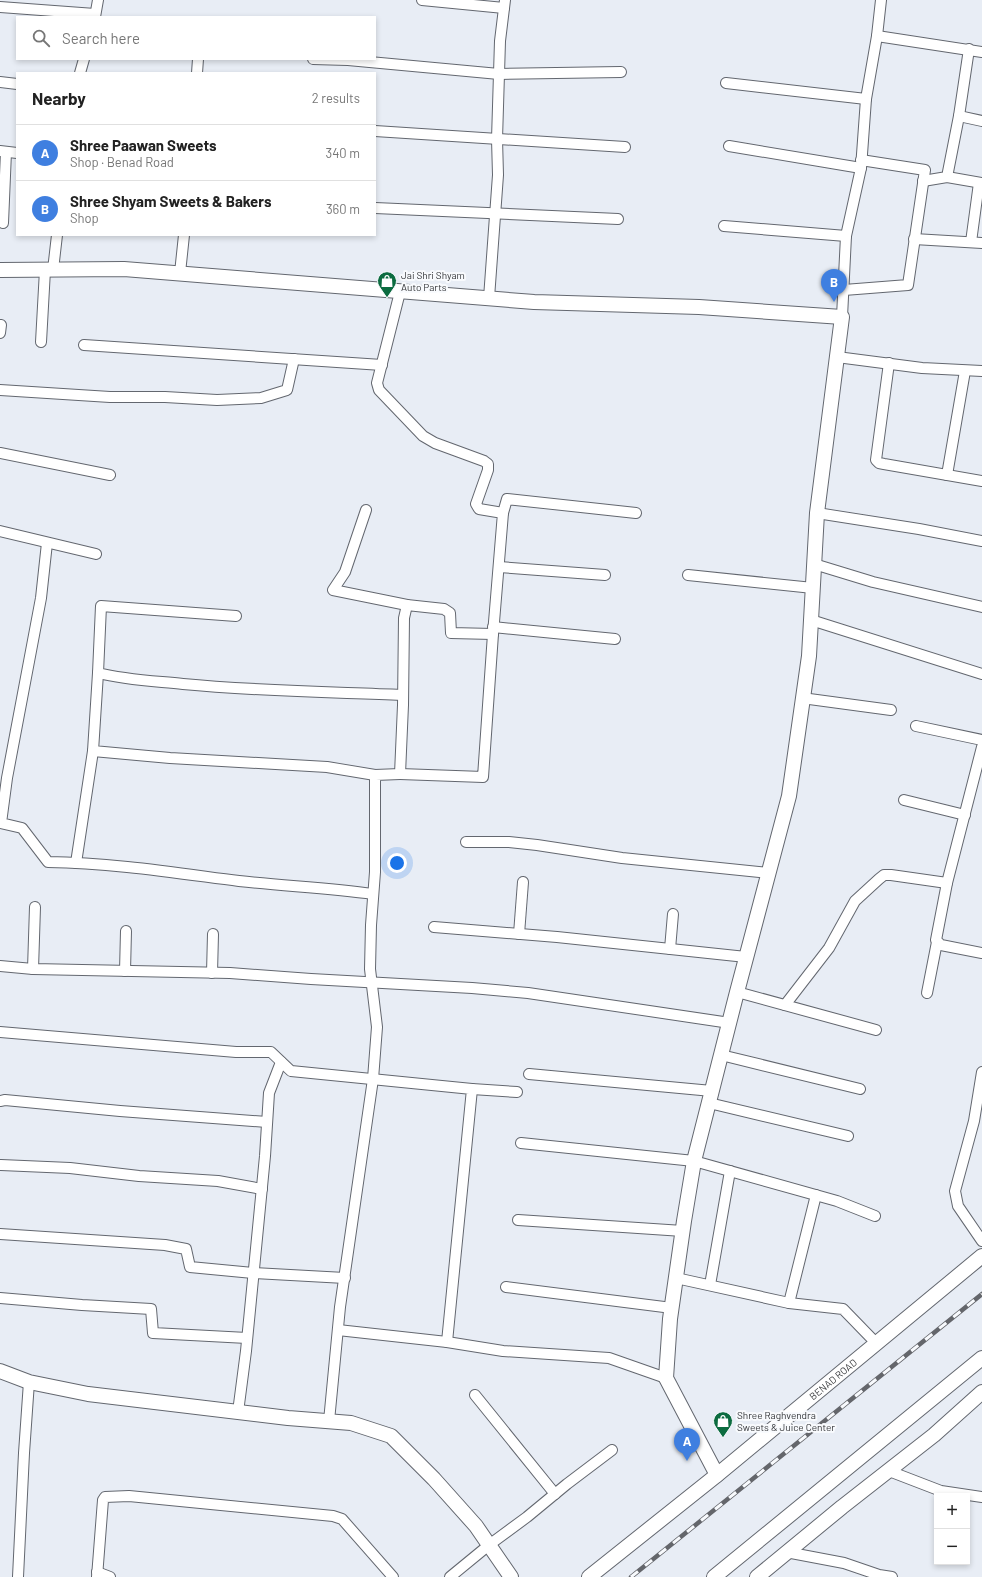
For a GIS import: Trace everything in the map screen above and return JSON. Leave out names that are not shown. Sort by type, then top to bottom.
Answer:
[{"type":"street","points":[[0,7],[95,15],[98,0]]},
{"type":"street","points":[[422,0],[504,4],[500,41],[497,139],[498,175],[489,298]]},
{"type":"street","points":[[717,1476],[666,1378],[672,1308],[694,1161],[789,796],[809,656],[817,513],[838,357],[844,290],[846,236],[861,164],[866,99],[877,36],[881,0]]},
{"type":"street","points":[[877,36],[982,52]]},
{"type":"street","points":[[947,177],[959,116],[969,49]]},
{"type":"street","points":[[80,72],[84,60]]},
{"type":"street","points":[[197,72],[198,60]]},
{"type":"street","points":[[348,60],[500,74],[621,72]]},
{"type":"street","points":[[0,82],[16,84]]},
{"type":"street","points":[[726,83],[866,99]]},
{"type":"street","points":[[959,116],[982,121]]},
{"type":"street","points":[[376,131],[625,147]]},
{"type":"street","points":[[729,146],[861,164],[925,170],[908,285],[844,290]]},
{"type":"street","points":[[3,223],[3,152],[16,153]]},
{"type":"street","points":[[924,181],[947,177],[981,183],[971,242]]},
{"type":"street","points":[[376,208],[618,219]]},
{"type":"street","points":[[724,226],[846,236]]},
{"type":"street","points":[[41,342],[49,270],[57,236]]},
{"type":"street","points":[[180,274],[184,236]]},
{"type":"street","points":[[914,238],[982,243]]},
{"type":"street","points":[[0,270],[124,269],[534,302],[699,307],[842,317]]},
{"type":"street","points":[[400,292],[377,383],[379,390],[423,436],[435,444],[484,461],[488,464],[488,470],[476,504],[479,509],[503,513]]},
{"type":"street","points":[[84,345],[382,365]]},
{"type":"street","points":[[838,357],[922,368],[982,371]]},
{"type":"street","points":[[0,390],[110,397],[165,397],[217,400],[261,398],[287,390],[294,359]]},
{"type":"street","points":[[889,363],[876,460],[879,463],[982,482]]},
{"type":"street","points":[[947,475],[965,370]]},
{"type":"street","points":[[0,453],[110,475]]},
{"type":"street","points":[[92,750],[170,758],[327,767],[375,775],[400,774],[483,777],[503,513],[507,499],[636,513]]},
{"type":"street","points":[[366,510],[345,572],[333,590],[407,605],[448,610],[450,613],[451,633],[493,631],[615,640]]},
{"type":"street","points":[[817,513],[919,529],[982,541]]},
{"type":"street","points":[[0,531],[96,554]]},
{"type":"street","points":[[47,543],[41,598],[7,778],[1,823],[22,828],[48,862],[149,869],[242,881],[373,894]]},
{"type":"street","points":[[814,564],[874,582],[982,607]]},
{"type":"street","points":[[499,568],[605,575]]},
{"type":"street","points":[[688,575],[813,588]]},
{"type":"street","points":[[400,774],[404,618],[407,605]]},
{"type":"street","points":[[76,863],[92,750],[101,606],[236,616]]},
{"type":"street","points":[[811,620],[982,674]]},
{"type":"street","points":[[98,673],[115,678],[205,686],[266,690],[402,695]]},
{"type":"street","points":[[802,698],[891,710]]},
{"type":"street","points":[[916,726],[982,740]]},
{"type":"street","points":[[927,994],[937,942],[936,933],[947,883],[982,747]]},
{"type":"street","points":[[329,1421],[338,1330],[373,1079],[377,1027],[370,955],[375,872],[375,775]]},
{"type":"street","points":[[904,800],[965,815]]},
{"type":"street","points":[[466,842],[509,842],[622,858],[769,873]]},
{"type":"street","points":[[785,1005],[829,948],[854,901],[878,879],[884,875],[891,875],[947,883]]},
{"type":"street","points":[[519,934],[523,882]]},
{"type":"street","points":[[33,969],[35,907]]},
{"type":"street","points":[[670,949],[673,914]]},
{"type":"street","points":[[434,927],[670,949],[746,958]]},
{"type":"street","points":[[125,971],[126,931]]},
{"type":"street","points":[[212,973],[213,934]]},
{"type":"street","points":[[937,942],[941,945],[982,953]]},
{"type":"street","points":[[0,966],[33,969],[230,973],[528,993],[730,1022]]},
{"type":"street","points":[[737,992],[876,1030]]},
{"type":"street","points":[[0,1032],[236,1052],[271,1052],[291,1071],[517,1092]]},
{"type":"street","points":[[721,1055],[860,1089]]},
{"type":"street","points":[[238,1412],[262,1189],[269,1093],[281,1062]]},
{"type":"street","points":[[982,1072],[974,1121],[955,1191],[958,1206],[982,1241]]},
{"type":"street","points":[[529,1074],[711,1097],[848,1136]]},
{"type":"street","points":[[447,1342],[472,1089]]},
{"type":"street","points":[[0,1101],[5,1100],[120,1111],[268,1122]]},
{"type":"street","points":[[521,1143],[694,1161],[837,1201],[876,1216]]},
{"type":"street","points":[[1,1165],[70,1168],[139,1176],[218,1181],[262,1189]]},
{"type":"street","points":[[710,1285],[730,1171]]},
{"type":"street","points":[[789,1302],[816,1195]]},
{"type":"street","points":[[518,1220],[683,1231]]},
{"type":"street","points":[[0,1234],[165,1246],[186,1249],[190,1267],[253,1273],[345,1278]]},
{"type":"street","name":"BENAD ROAD","points":[[589,1577],[717,1476],[982,1256]]},
{"type":"street","points":[[676,1278],[789,1302],[843,1309],[876,1343]]},
{"type":"street","points":[[506,1287],[672,1308]]},
{"type":"street","points":[[0,1298],[151,1309],[154,1333],[247,1338]]},
{"type":"street","points":[[338,1330],[447,1342],[503,1351],[609,1358],[666,1378]]},
{"type":"street","points":[[714,1577],[982,1358]]},
{"type":"street","points":[[0,1371],[29,1382],[88,1394],[238,1412],[351,1423],[392,1436],[476,1526],[511,1577]]},
{"type":"street","points":[[18,1577],[29,1382]]},
{"type":"street","points":[[757,1577],[842,1506],[934,1435],[982,1392]]},
{"type":"street","points":[[475,1395],[555,1494]]},
{"type":"street","points":[[450,1577],[612,1450]]},
{"type":"street","points":[[889,1471],[941,1491],[982,1497]]},
{"type":"street","points":[[110,1577],[97,1575],[103,1500],[105,1497],[130,1496],[333,1516],[342,1519],[393,1577]]},
{"type":"street","points":[[786,1552],[844,1563],[879,1575],[892,1577]]},
{"type":"railway","points":[[631,1577],[982,1294]]},
{"type":"place","name":"Jai Shri Shyam Auto Parts","points":[[387,298]]},
{"type":"place","name":"Shree Shyam Sweets & Bakers","points":[[834,302]]},
{"type":"place","name":"Shree Raghvendra Sweets & Juice Center","points":[[723,1438]]},
{"type":"place","name":"Shree Paawan Sweets","points":[[687,1461]]}]
